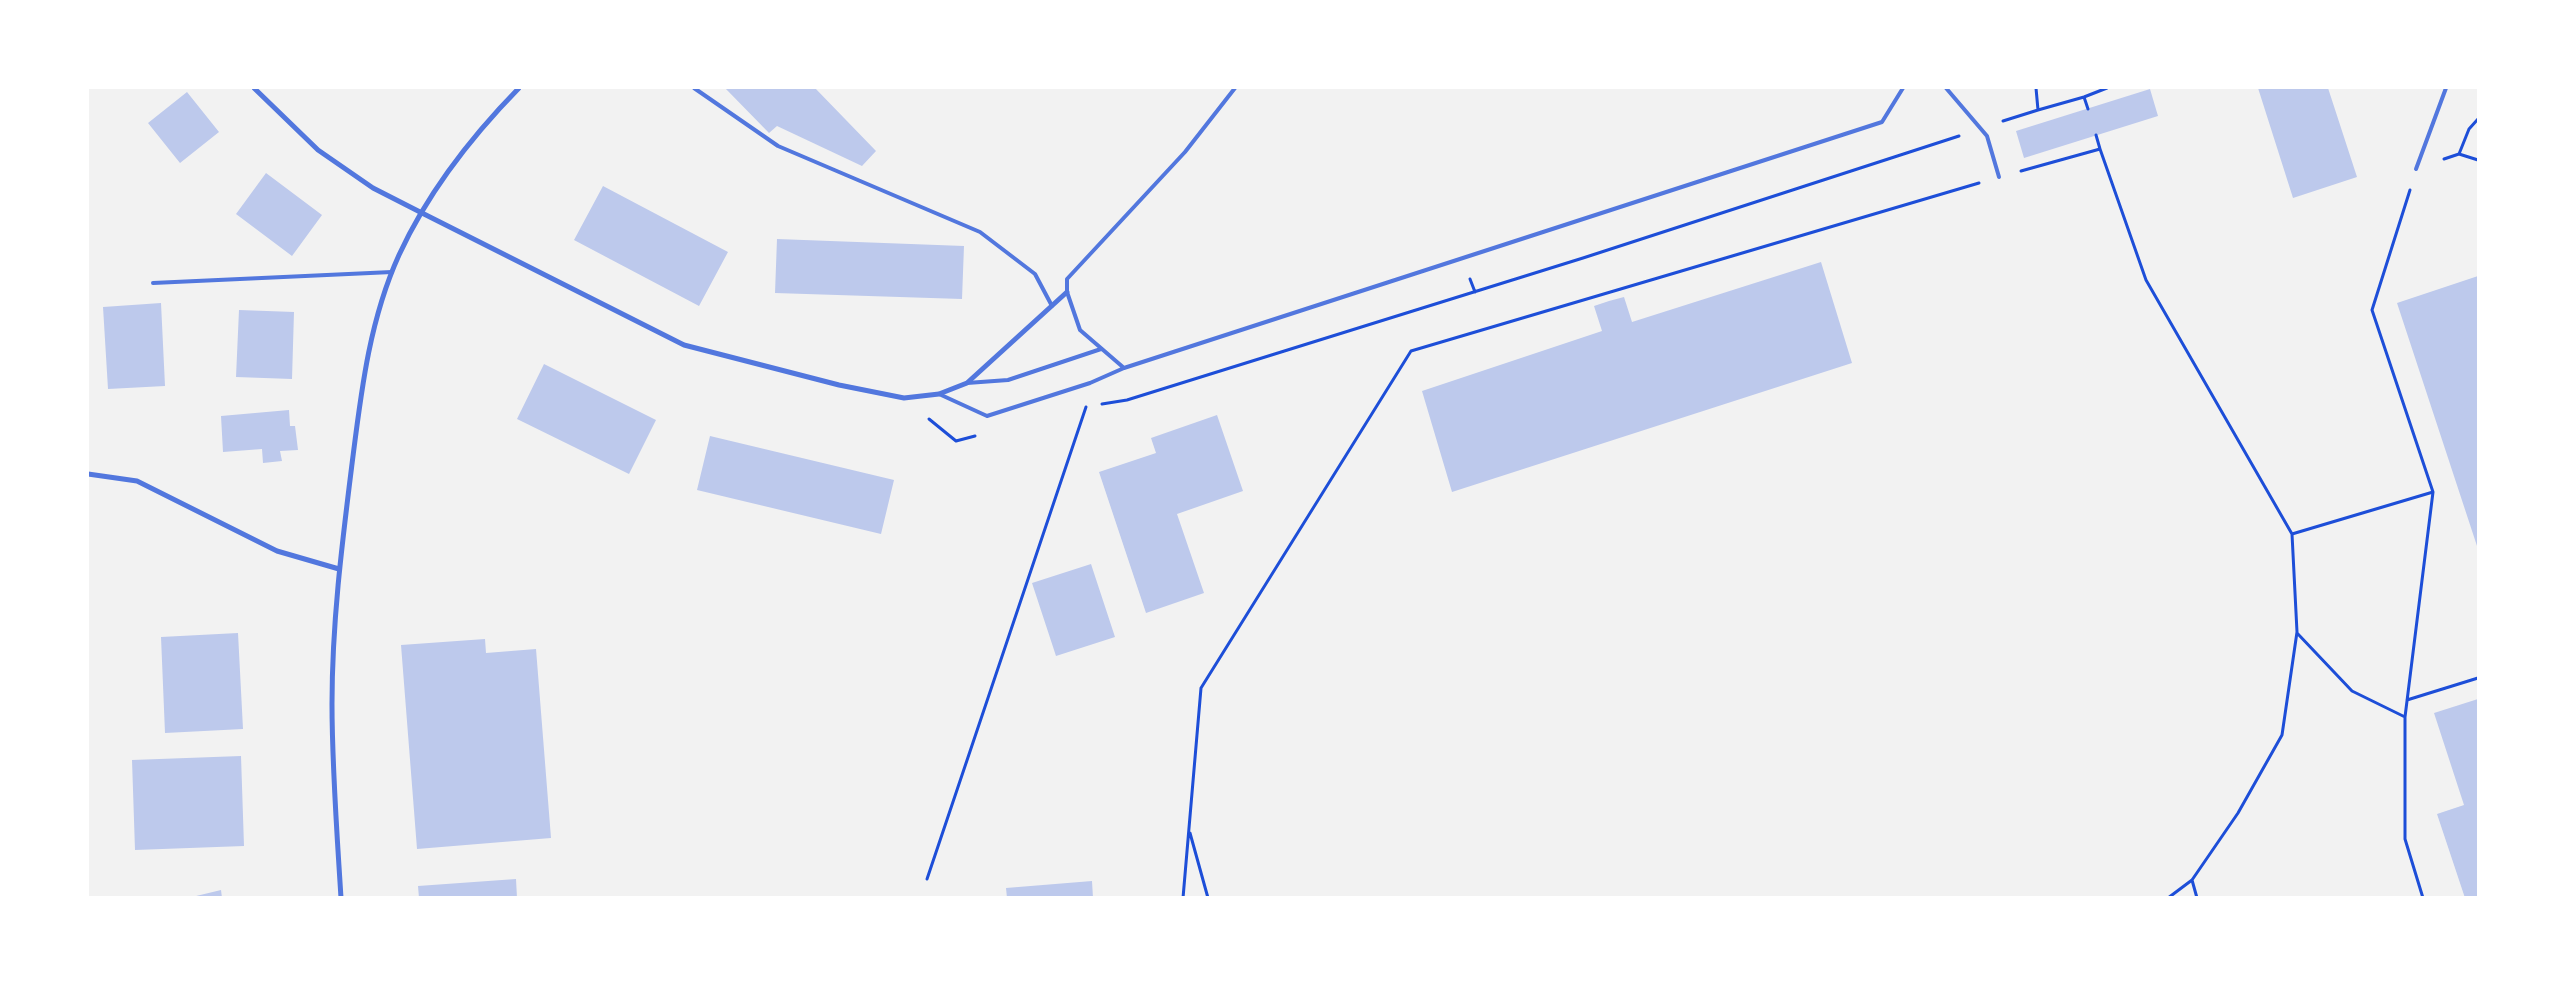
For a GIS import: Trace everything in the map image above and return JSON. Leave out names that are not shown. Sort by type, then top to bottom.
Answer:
[{"type":"street","points":[[254,88],[318,150],[373,188],[422,213],[684,346],[839,385],[904,398],[939,394],[967,383],[1068,292]]},
{"type":"street","points":[[340,898],[332,704],[339,569],[361,392],[373,332],[392,272],[422,213],[442,180],[463,151],[518,88]]},
{"type":"street","points":[[88,474],[137,481],[277,551],[339,569]]},
{"type":"lane","points":[[694,88],[778,146],[980,232],[1035,274],[1052,306]]},
{"type":"lane","points":[[1124,368],[1080,330],[1068,292],[1067,279],[1185,152],[1235,88]]},
{"type":"lane","points":[[939,394],[987,416],[1090,383],[1124,368],[1882,122],[1904,88]]},
{"type":"lane","points":[[1946,88],[1988,136],[1999,177]]},
{"type":"lane","points":[[2416,169],[2446,88]]},
{"type":"lane","points":[[153,283],[392,272]]},
{"type":"lane","points":[[967,383],[1008,380],[1101,349]]},
{"type":"path","points":[[2036,88],[2038,110]]},
{"type":"path","points":[[1077,409],[1127,400],[1475,292],[2107,88]]},
{"type":"path","points":[[2084,97],[2088,109]]},
{"type":"path","points":[[2459,154],[2469,129],[2478,119]]},
{"type":"path","points":[[2096,135],[2146,280],[2292,534],[2297,632],[2282,735],[2238,813],[2192,880],[2168,898]]},
{"type":"path","points":[[1183,898],[1201,688],[1411,351],[2100,148]]},
{"type":"path","points":[[2423,898],[2405,839],[2405,717],[2433,492],[2372,310],[2416,169],[2459,154],[2478,160]]},
{"type":"path","points":[[1472,283],[1475,292]]},
{"type":"path","points":[[904,398],[956,441],[984,434]]},
{"type":"path","points":[[928,879],[1086,407]]},
{"type":"path","points":[[2292,534],[2433,492]]},
{"type":"path","points":[[2297,632],[2352,691],[2405,717]]},
{"type":"path","points":[[2407,700],[2478,678]]},
{"type":"path","points":[[1189,829],[1208,898]]},
{"type":"path","points":[[2192,880],[2197,898]]},
{"type":"building","points":[[725,88],[815,88],[876,151],[862,166],[777,126],[769,133]]},
{"type":"building","points":[[2258,88],[2328,88],[2357,177],[2293,198]]},
{"type":"building","points":[[2150,89],[2158,116],[2024,158],[2016,131]]},
{"type":"building","points":[[187,92],[219,132],[180,163],[148,123]]},
{"type":"building","points":[[266,173],[322,215],[292,256],[236,214]]},
{"type":"building","points":[[603,186],[728,252],[699,306],[574,240]]},
{"type":"building","points":[[777,239],[964,246],[962,299],[775,293]]},
{"type":"building","points":[[1821,262],[1852,363],[1452,492],[1422,391],[1602,331],[1594,306],[1609,301],[1624,297],[1632,322]]},
{"type":"building","points":[[2478,276],[2478,549],[2397,303]]},
{"type":"building","points":[[161,303],[165,386],[108,389],[103,307]]},
{"type":"building","points":[[239,310],[294,312],[292,379],[236,377]]},
{"type":"building","points":[[544,364],[656,420],[629,474],[517,419]]},
{"type":"building","points":[[289,410],[290,426],[295,426],[298,450],[280,451],[282,461],[263,463],[262,449],[223,452],[221,416]]},
{"type":"building","points":[[1217,415],[1243,491],[1177,514],[1204,593],[1146,613],[1099,472],[1156,453],[1151,438]]},
{"type":"building","points":[[710,436],[894,480],[881,534],[697,490]]},
{"type":"building","points":[[1091,564],[1115,637],[1056,656],[1032,583]]},
{"type":"building","points":[[238,633],[243,729],[165,733],[161,637]]},
{"type":"building","points":[[485,639],[486,653],[536,649],[551,838],[417,849],[401,645]]},
{"type":"building","points":[[2478,699],[2478,898],[2465,898],[2437,814],[2464,805],[2434,713]]},
{"type":"building","points":[[241,756],[244,846],[135,850],[132,760]]},
{"type":"building","points":[[516,879],[517,898],[419,898],[418,886]]},
{"type":"building","points":[[1092,881],[1093,898],[1007,898],[1006,888]]},
{"type":"building","points":[[221,890],[222,898],[192,898],[192,897]]}]
